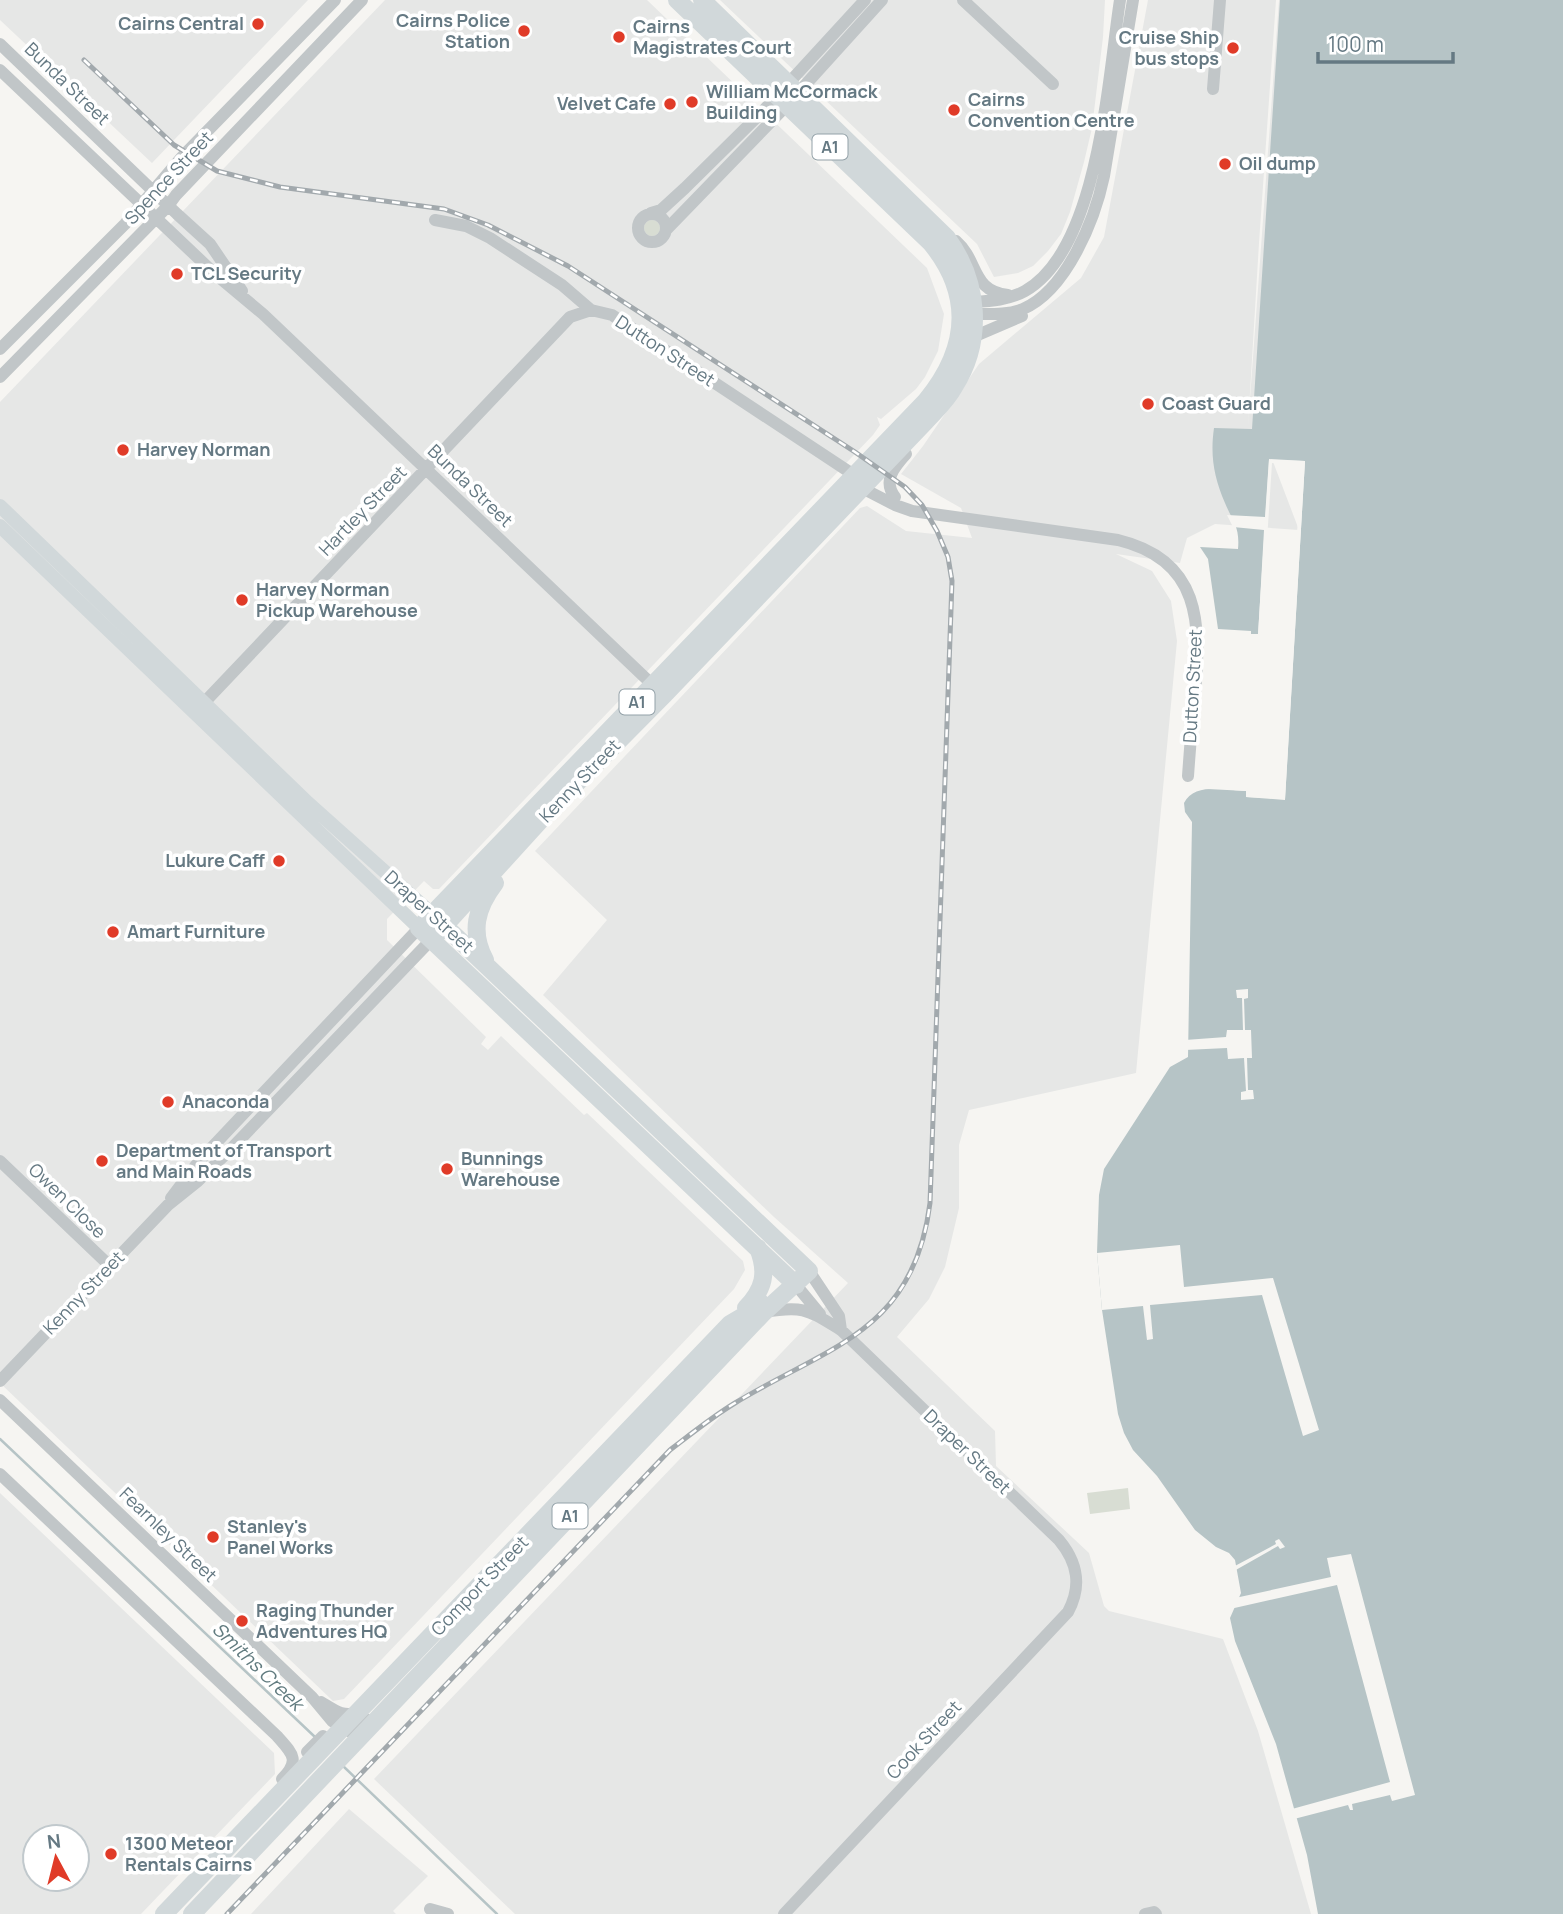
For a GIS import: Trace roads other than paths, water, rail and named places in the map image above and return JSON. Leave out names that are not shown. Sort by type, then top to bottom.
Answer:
[{"type":"highway","name":"A1","points":[[677,0],[942,231],[961,260],[969,280],[969,309]]},
{"type":"highway","name":"A1","points":[[702,0],[787,94],[932,243],[969,309]]},
{"type":"highway","name":"Kenny Street","points":[[425,934],[861,481],[946,399],[960,377],[968,357],[973,337],[969,309]]},
{"type":"highway","name":"Kenny Street","points":[[861,481],[946,374],[969,309]]},
{"type":"highway","name":"Kenny Street","points":[[438,920],[547,813],[659,690]]},
{"type":"highway","points":[[489,966],[478,943],[476,921],[479,909],[547,813]]},
{"type":"highway","name":"Draper Street","points":[[438,920],[805,1267]]},
{"type":"highway","name":"Draper Street","points":[[425,934],[791,1280]]},
{"type":"highway","points":[[730,1324],[760,1290],[764,1272],[758,1248]]},
{"type":"highway","name":"Comport Street","points":[[164,1914],[730,1324],[747,1314],[805,1267]]},
{"type":"highway","name":"Comport Street","points":[[192,1914],[327,1747],[425,1669],[764,1312],[791,1280]]},
{"type":"main road","name":"Draper Street","points":[[0,506],[425,934]]},
{"type":"main road","name":"Draper Street","points":[[0,526],[438,920]]},
{"type":"street","name":"Spence Street","points":[[0,349],[142,205],[182,157],[335,0]]},
{"type":"street","name":"Spence Street","points":[[0,377],[168,206],[362,0]]},
{"type":"street","points":[[865,0],[787,94],[657,241],[643,239],[638,231],[639,221],[661,210],[787,94],[883,0]]},
{"type":"street","points":[[963,0],[1053,84]]},
{"type":"street","points":[[969,309],[1016,295],[1036,283],[1053,263],[1081,213],[1094,173],[1120,0]]},
{"type":"street","points":[[973,337],[1032,311],[1044,300],[1084,236],[1096,208],[1104,176],[1133,0]]},
{"type":"street","points":[[1213,89],[1220,0]]},
{"type":"street","name":"Bunda Street","points":[[0,44],[210,244],[250,302]]},
{"type":"street","name":"Bunda Street","points":[[3,78],[215,274],[250,302],[659,690]]},
{"type":"street","points":[[675,197],[684,200],[697,197]]},
{"type":"street","points":[[1053,263],[1068,256],[1096,208]]},
{"type":"street","points":[[651,213],[663,218],[666,230]]},
{"type":"street","name":"Dutton Street","points":[[435,220],[467,226],[504,246],[562,285],[590,310],[612,315],[898,507],[1118,540],[1146,548],[1168,563],[1185,588],[1194,612],[1198,634],[1188,776]]},
{"type":"street","points":[[942,231],[965,251],[985,287],[1001,295],[1016,295]]},
{"type":"street","points":[[997,300],[1026,297],[1048,281],[1056,281]]},
{"type":"street","points":[[969,309],[1020,310],[1037,301],[1056,281]]},
{"type":"street","name":"Hartley Street","points":[[200,708],[570,317],[590,310]]},
{"type":"street","points":[[895,497],[889,488],[892,473],[918,440],[926,421]]},
{"type":"street","name":"Dutton Street","points":[[861,481],[924,513]]},
{"type":"street","name":"Kenny Street","points":[[0,1381],[167,1205],[199,1161],[425,934]]},
{"type":"street","name":"Owen Close","points":[[0,1161],[110,1266]]},
{"type":"street","name":"Draper Street","points":[[805,1267],[839,1316],[841,1330]]},
{"type":"street","name":"Draper Street","points":[[791,1280],[827,1322]]},
{"type":"street","name":"Draper Street","points":[[764,1312],[785,1309],[814,1312],[841,1330],[1059,1540],[1074,1561],[1078,1583]]},
{"type":"street","name":"Fearnley Street","points":[[0,1399],[312,1697],[342,1714],[360,1712]]},
{"type":"street","points":[[0,1474],[277,1736],[291,1753],[293,1766],[258,1806],[249,1828]]},
{"type":"street","name":"Cook Street","points":[[784,1914],[1068,1612],[1078,1583]]},
{"type":"street","name":"Fearnley Street","points":[[312,1697],[327,1747]]},
{"type":"street","points":[[277,1736],[327,1747]]},
{"type":"street","points":[[430,1909],[448,1914]]},
{"type":"street","points":[[1145,1914],[1156,1914]]},
{"type":"waterway","name":"Smiths Creek","points":[[0,1439],[315,1737]]},
{"type":"waterway","name":"Smiths Creek","points":[[342,1765],[497,1914]]},
{"type":"railway","points":[[84,60],[174,145],[217,171],[280,187],[444,209],[488,225],[568,266],[905,487],[922,505],[937,531],[948,557],[952,581],[930,1203],[921,1246],[906,1281],[886,1308],[862,1330],[834,1349],[735,1403],[670,1450],[227,1914]]},
{"type":"place","name":"Cairns Central","points":[[258,24]]},
{"type":"place","name":"Cairns Police Station","points":[[524,31]]},
{"type":"place","name":"Cairns Magistrates Court","points":[[619,37]]},
{"type":"place","name":"Cruise Ship bus stops","points":[[1233,48]]},
{"type":"place","name":"William McCormack Building","points":[[692,102]]},
{"type":"place","name":"Velvet Cafe","points":[[670,104]]},
{"type":"place","name":"Cairns Convention Centre","points":[[954,110]]},
{"type":"place","name":"Oil dump","points":[[1225,164]]},
{"type":"place","name":"TCL Security","points":[[177,274]]},
{"type":"place","name":"Coast Guard","points":[[1148,404]]},
{"type":"place","name":"Harvey Norman","points":[[123,450]]},
{"type":"place","name":"Harvey Norman Pickup Warehouse","points":[[242,600]]},
{"type":"place","name":"Lukure Caff","points":[[279,861]]},
{"type":"place","name":"Amart Furniture","points":[[113,932]]},
{"type":"place","name":"Anaconda","points":[[168,1102]]},
{"type":"place","name":"Department of Transport and Main Roads","points":[[102,1161]]},
{"type":"place","name":"Bunnings Warehouse","points":[[447,1169]]},
{"type":"place","name":"Stanley's Panel Works","points":[[213,1537]]},
{"type":"place","name":"Raging Thunder Adventures HQ","points":[[242,1621]]},
{"type":"place","name":"1300 Meteor Rentals Cairns","points":[[111,1854]]}]
